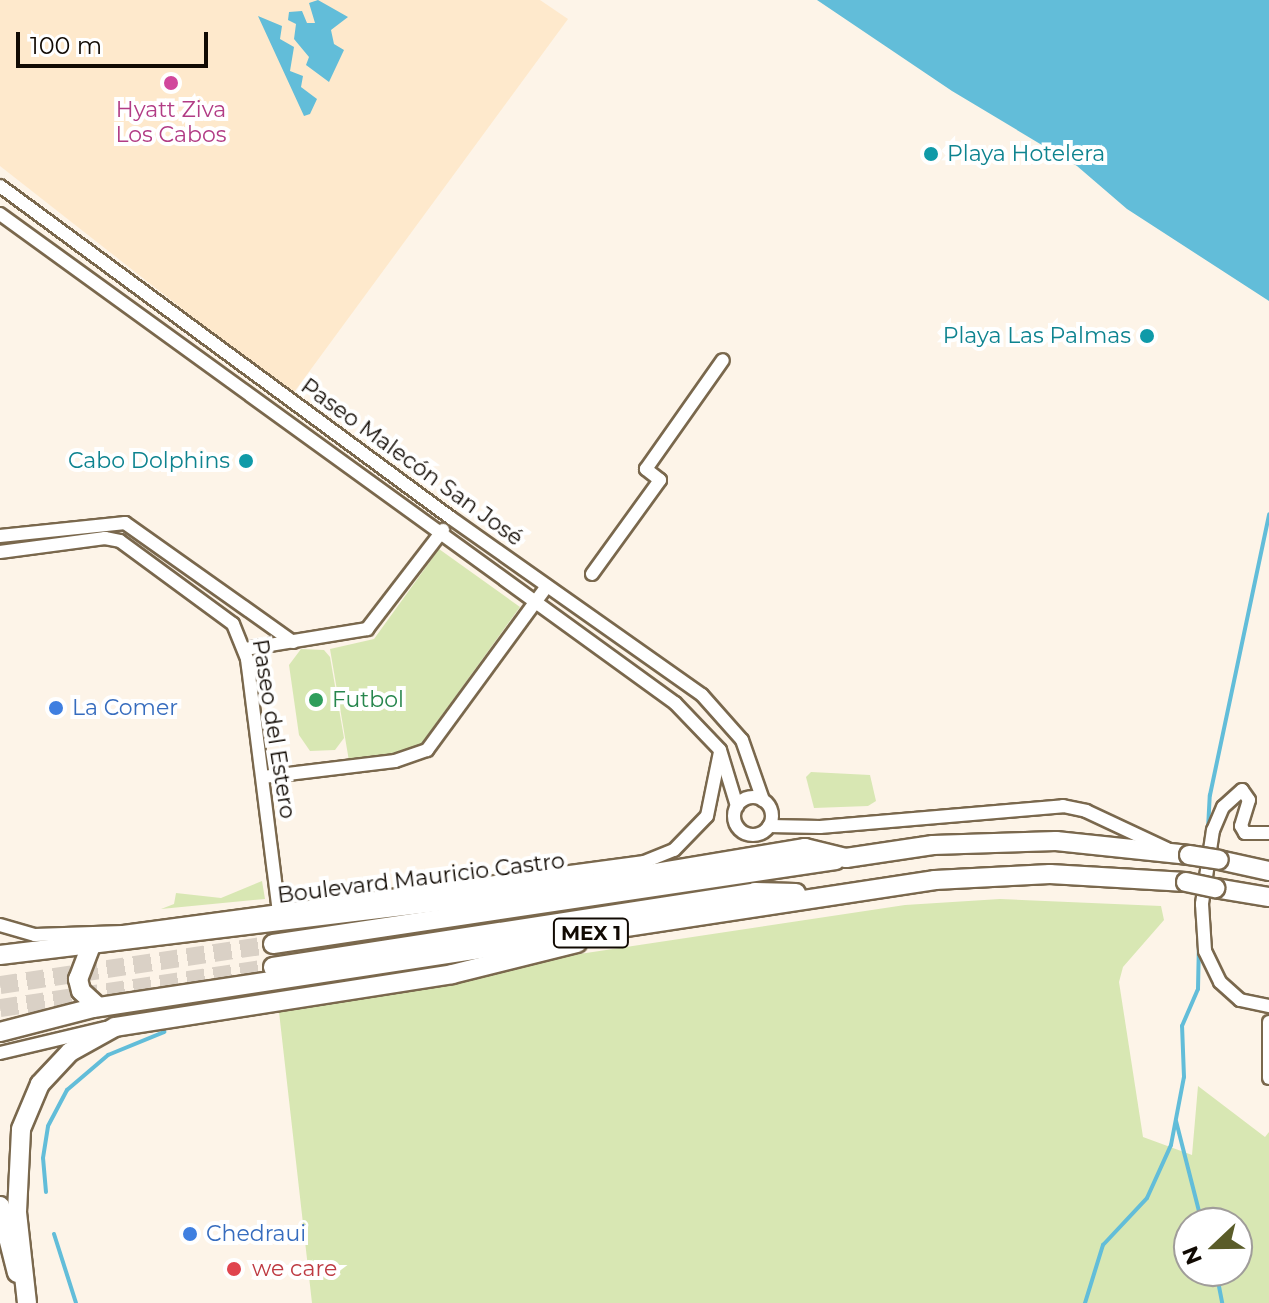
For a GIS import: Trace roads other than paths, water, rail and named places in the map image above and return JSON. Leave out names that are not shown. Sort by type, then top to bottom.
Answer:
[{"type":"highway","name":"Boulevard Mauricio Castro","points":[[273,944],[933,845],[1056,841],[1170,850]]},
{"type":"highway","name":"Boulevard Mauricio Castro","points":[[0,955],[602,882],[805,848],[846,858]]},
{"type":"highway","name":"MEX 1","points":[[1170,850],[1269,871]]},
{"type":"highway","name":"MEX 1","points":[[0,1032],[98,1007],[841,894],[1016,874],[1186,882],[1269,897]]},
{"type":"highway","points":[[511,881],[602,882]]},
{"type":"highway","points":[[273,967],[755,892],[841,894]]},
{"type":"highway","points":[[26,1303],[17,1212],[21,1129],[40,1084],[59,1061],[115,1027],[452,974],[555,952],[608,930]]},
{"type":"highway","points":[[92,943],[78,979],[81,991],[98,1007]]},
{"type":"highway","points":[[0,1206],[26,1303]]},
{"type":"street","name":"Paseo Malecón San José","points":[[0,186],[451,518],[721,712],[742,740],[763,800]]},
{"type":"street","name":"Paseo Malecón San José","points":[[0,214],[675,703],[720,750],[737,806]]},
{"type":"street","points":[[592,574],[660,480],[646,469],[723,360]]},
{"type":"street","points":[[254,398],[267,381]]},
{"type":"street","points":[[245,649],[351,634],[373,624],[451,518]]},
{"type":"street","name":"Paseo del Estero","points":[[0,536],[120,521],[212,581],[293,642]]},
{"type":"street","points":[[32,531],[34,547]]},
{"type":"street","name":"Paseo del Estero","points":[[0,552],[112,538],[201,597],[233,624],[245,649],[279,911]]},
{"type":"street","points":[[201,597],[212,581]]},
{"type":"street","points":[[263,777],[395,761],[427,750],[547,586]]},
{"type":"street","points":[[0,925],[35,935],[123,932],[511,881],[660,857],[697,830],[713,801],[720,750]]},
{"type":"street","points":[[1269,833],[1245,833],[1241,826],[1249,800],[1242,790],[1223,807],[1213,830],[1202,904],[1205,951],[1220,982],[1240,1000],[1269,1006]]},
{"type":"street","points":[[749,798],[763,800],[772,812],[769,826],[758,835],[743,833],[735,821],[737,806],[749,798]]},
{"type":"street","points":[[769,826],[810,828],[1063,806],[1086,811],[1170,850]]},
{"type":"street","points":[[1269,1022],[1269,1078]]},
{"type":"street","points":[[0,1053],[77,1031],[115,1027]]},
{"type":"water","points":[[318,0],[348,17],[331,30],[334,44],[344,50],[329,82],[306,65],[309,57],[294,39],[296,24],[288,20],[289,12],[302,11],[307,23],[315,23],[309,3]]},
{"type":"water","points":[[817,0],[1269,0],[1269,301],[1127,209],[1077,166],[952,91]]},
{"type":"water","points":[[258,16],[282,26],[280,39],[294,47],[290,71],[303,76],[301,87],[317,99],[310,114],[304,116]]},
{"type":"waterway","points":[[1208,829],[1210,795],[1269,514]]},
{"type":"waterway","points":[[1085,1303],[1103,1245],[1147,1198],[1171,1145],[1184,1077],[1182,1026],[1198,989],[1199,941]]},
{"type":"waterway","points":[[46,1192],[43,1158],[48,1126],[67,1090],[108,1055],[164,1032]]},
{"type":"waterway","points":[[1176,1121],[1198,1207]]},
{"type":"waterway","points":[[54,1234],[76,1303]]},
{"type":"waterway","points":[[1219,1287],[1222,1303]]},
{"type":"tunnel","points":[[0,985],[273,944]]},
{"type":"tunnel","points":[[0,1008],[273,967]]},
{"type":"place","name":"Hyatt Ziva Los Cabos","points":[[171,83]]},
{"type":"place","name":"Playa Hotelera","points":[[931,154]]},
{"type":"place","name":"Playa Las Palmas","points":[[1147,336]]},
{"type":"place","name":"Cabo Dolphins","points":[[246,461]]},
{"type":"place","name":"Futbol","points":[[316,700]]},
{"type":"place","name":"La Comer","points":[[56,708]]},
{"type":"place","name":"Chedraui","points":[[190,1234]]},
{"type":"place","name":"we care","points":[[234,1269]]}]
